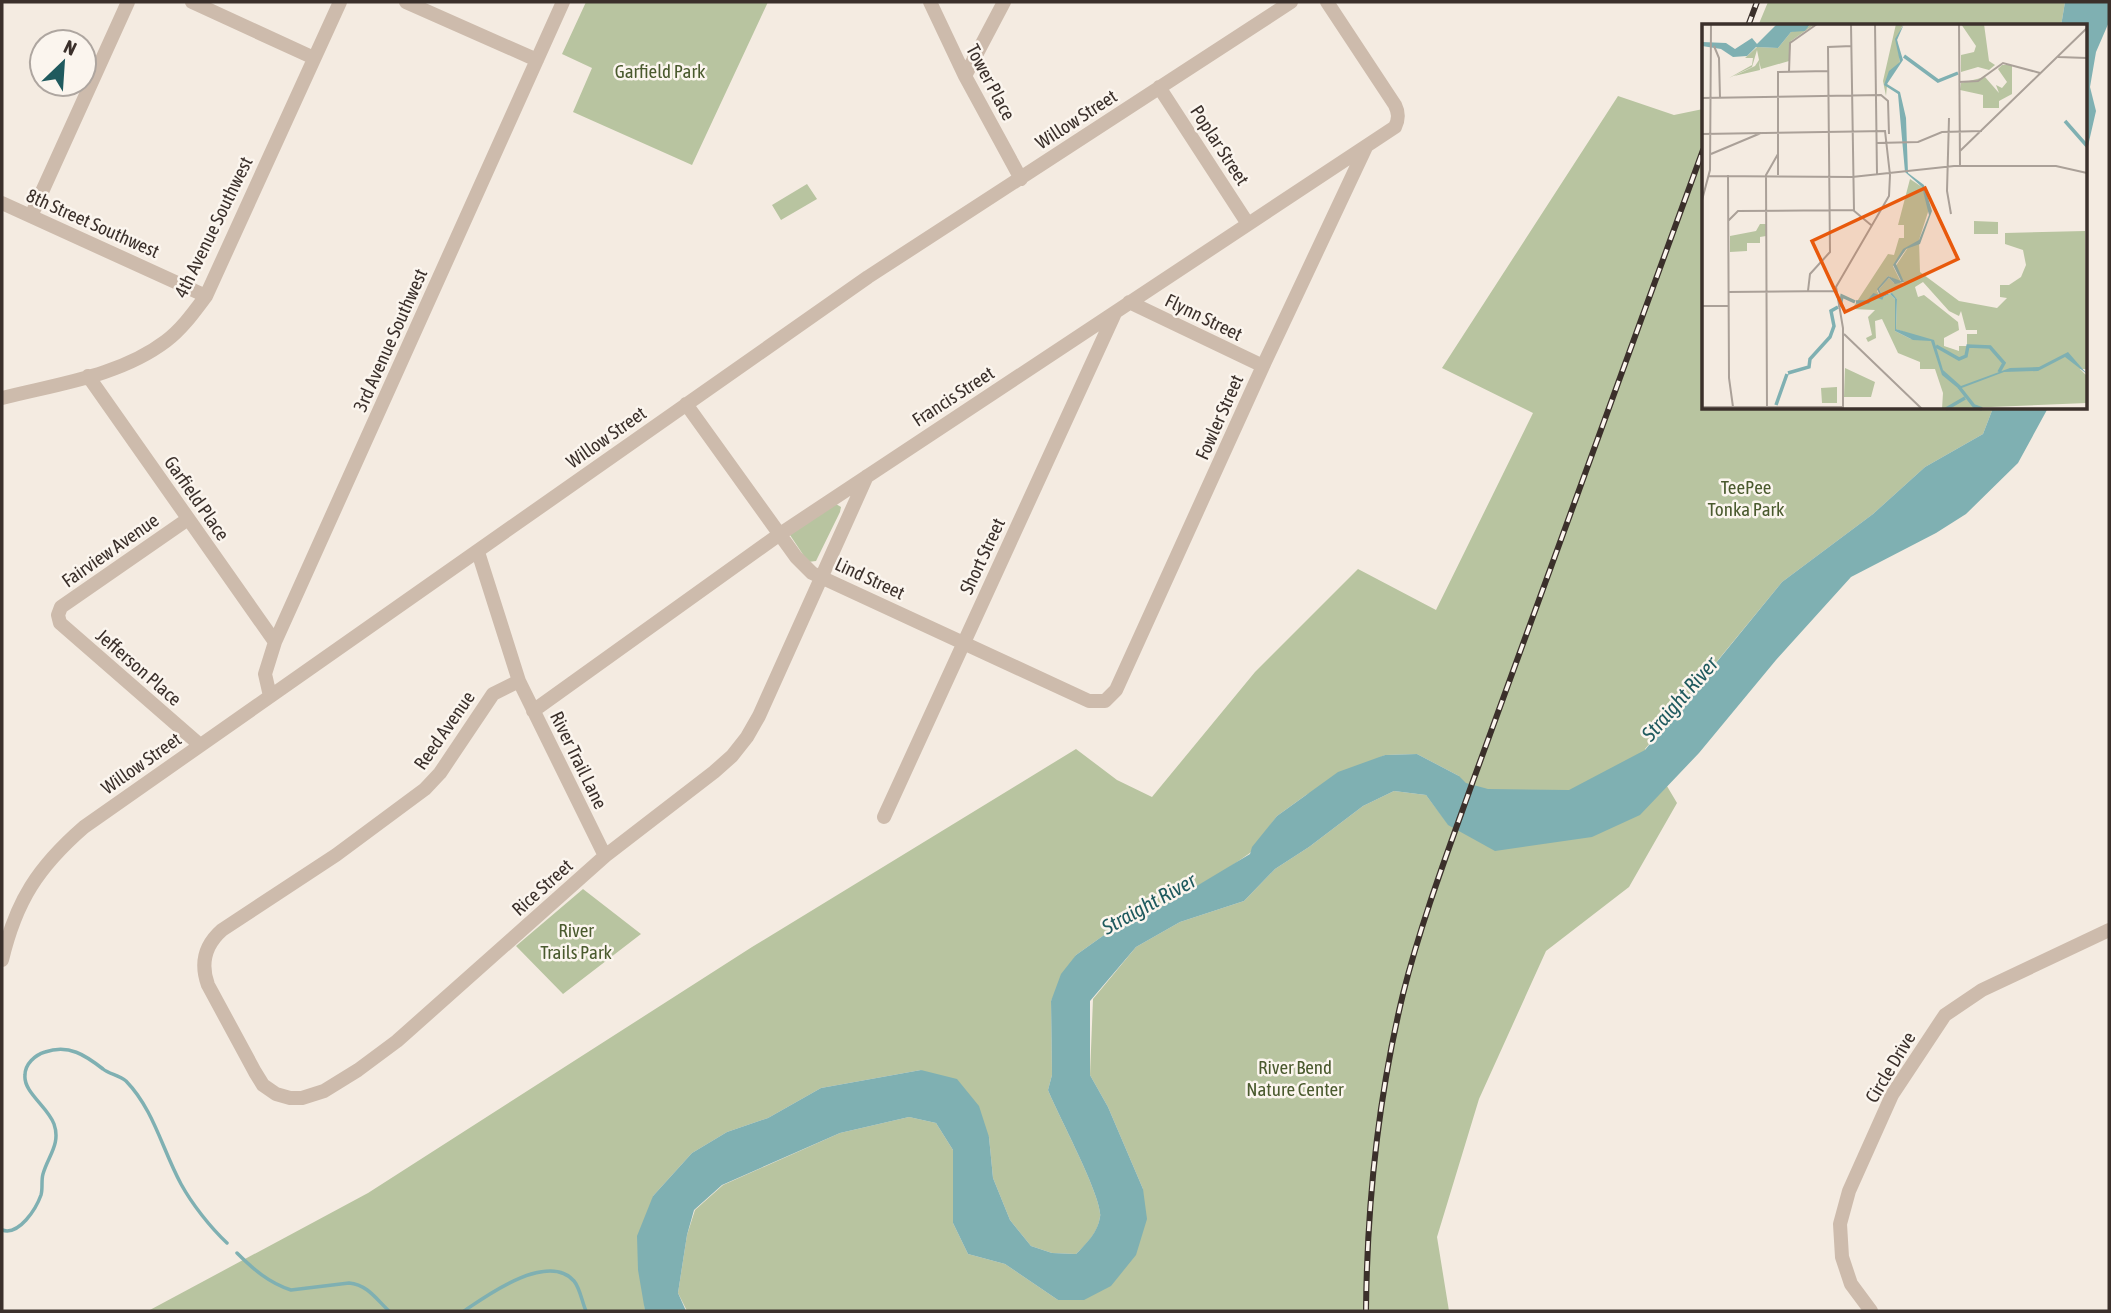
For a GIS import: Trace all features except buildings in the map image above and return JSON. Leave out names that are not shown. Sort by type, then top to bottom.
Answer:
[{"type":"street","points":[[31,216],[128,2]]},
{"type":"street","points":[[192,2],[314,58]]},
{"type":"street","name":"4th Avenue Southwest","points":[[2,398],[116,369],[168,340],[188,319],[206,296],[340,2]]},
{"type":"street","points":[[406,2],[537,60]]},
{"type":"street","name":"3rd Avenue Southwest","points":[[270,696],[265,674],[275,642],[563,2]]},
{"type":"street","name":"Tower Place","points":[[930,2],[965,76],[1021,178]]},
{"type":"street","points":[[965,76],[1004,2]]},
{"type":"street","name":"Willow Street","points":[[2,960],[6,923],[29,887],[62,846],[84,827],[868,277],[1291,2]]},
{"type":"street","name":"Francis Street","points":[[533,711],[780,534],[1395,127],[1398,120],[1395,105],[1327,2]]},
{"type":"street","name":"Poplar Street","points":[[1159,87],[1248,223]]},
{"type":"street","name":"Fowler Street","points":[[1105,701],[1116,690],[1263,366],[1367,146]]},
{"type":"street","name":"8th Street Southwest","points":[[4,206],[206,296]]},
{"type":"street","name":"Flynn Street","points":[[1129,302],[1263,366]]},
{"type":"street","name":"Short Street","points":[[884,817],[1116,311]]},
{"type":"street","name":"Garfield Place","points":[[88,376],[275,642]]},
{"type":"street","name":"Lind Street","points":[[686,404],[803,565],[822,578],[1089,701],[1105,701]]},
{"type":"street","name":"Rice Street","points":[[222,930],[213,938],[204,961],[204,973],[263,1085],[276,1094],[302,1098],[324,1091],[387,1048],[606,856],[714,772],[747,737],[759,716],[867,476]]},
{"type":"street","name":"Fairview Avenue","points":[[58,615],[61,607],[188,519]]},
{"type":"street","points":[[478,552],[519,681]]},
{"type":"street","name":"Jefferson Place","points":[[58,615],[60,623],[200,745]]},
{"type":"street","name":"River Trail Lane","points":[[519,681],[606,856]]},
{"type":"street","name":"Reed Avenue","points":[[222,930],[336,855],[425,789],[440,773],[493,694],[519,681]]},
{"type":"street","name":"Circle Drive","points":[[1871,1311],[1851,1284],[1842,1257],[1840,1224],[1849,1191],[1892,1095],[1945,1016],[1982,990],[2109,930]]},
{"type":"green space","name":"Garfield Park","points":[[586,2],[768,2],[692,165],[573,112],[592,68],[562,54]]},
{"type":"green space","points":[[1768,2],[2065,2],[2061,24],[1759,24]]},
{"type":"green space","points":[[1618,96],[1674,115],[1702,109],[1702,410],[1992,410],[1983,434],[1925,467],[1873,514],[1782,582],[1645,749],[1677,803],[1629,887],[1546,951],[1479,1099],[1437,1237],[1449,1311],[687,1311],[678,1293],[687,1235],[695,1210],[723,1185],[840,1133],[909,1117],[936,1123],[953,1150],[953,1223],[968,1254],[1005,1264],[1058,1300],[1143,1189],[1108,1107],[1090,1075],[1093,999],[1136,947],[1180,922],[1244,901],[1275,869],[1363,806],[1394,791],[1426,795],[1448,824],[1459,776],[1417,754],[1385,755],[1306,795],[1277,816],[1250,853],[1227,869],[1165,905],[1114,928],[1076,955],[1051,1001],[1052,1075],[1048,1090],[1088,1175],[1099,1208],[1097,1228],[1076,1254],[1052,1253],[1031,1246],[1010,1220],[993,1178],[989,1137],[921,1070],[821,1088],[768,1118],[727,1132],[692,1153],[653,1196],[645,1311],[148,1311],[368,1193],[752,947],[1076,749],[1117,780],[1152,797],[1255,672],[1358,569],[1436,610],[1533,413],[1442,368]]},
{"type":"green space","points":[[807,184],[817,199],[781,220],[772,205]]},
{"type":"green space","points":[[836,504],[841,507],[840,512],[816,561],[808,562],[790,535]]},
{"type":"green space","name":"River Trails Park","points":[[583,889],[641,934],[563,994],[516,946]]},
{"type":"water","points":[[2065,2],[2109,2],[2109,22],[2096,52],[2090,87],[2096,111],[2086,155],[2086,24],[2061,24]]},
{"type":"water","points":[[1992,410],[2047,410],[2018,463],[1966,514],[1936,533],[1851,577],[1776,660],[1699,753],[1640,815],[1592,837],[1495,851],[1448,825],[1426,795],[1394,791],[1363,806],[1275,869],[1244,901],[1180,922],[1136,947],[1090,1001],[1090,1075],[1108,1107],[1143,1189],[1147,1219],[1136,1255],[1111,1286],[1084,1300],[1058,1300],[1005,1264],[968,1254],[953,1223],[953,1150],[936,1123],[909,1117],[840,1133],[722,1185],[694,1210],[687,1235],[678,1293],[686,1311],[645,1311],[638,1270],[637,1236],[653,1196],[692,1153],[727,1132],[768,1118],[821,1088],[921,1070],[957,1079],[979,1106],[989,1137],[993,1178],[1010,1220],[1031,1246],[1052,1253],[1076,1254],[1097,1228],[1099,1208],[1088,1175],[1048,1090],[1052,1075],[1051,1001],[1061,974],[1076,955],[1114,928],[1165,905],[1250,854],[1252,847],[1277,816],[1338,772],[1385,755],[1417,754],[1459,776],[1466,783],[1488,789],[1569,790],[1645,750],[1782,582],[1873,514],[1925,467],[1983,434]]},
{"type":"waterway","points":[[2,1230],[15,1229],[35,1207],[41,1195],[43,1174],[56,1138],[51,1118],[25,1081],[25,1071],[31,1060],[38,1055],[62,1049],[83,1055],[105,1071],[126,1081],[136,1092],[151,1117],[185,1192],[227,1243]]},
{"type":"waterway","points":[[237,1253],[262,1275],[283,1287],[291,1290],[356,1284],[371,1293],[389,1311]]},
{"type":"waterway","points":[[464,1311],[518,1279],[549,1271],[563,1273],[574,1281],[586,1311]]},
{"type":"railway","points":[[1749,24],[1757,2]]},
{"type":"railway","points":[[1366,1311],[1375,1151],[1394,1033],[1410,967],[1454,834],[1702,153]]},
{"type":"park label","name":"TeePee Tonka Park","points":[[1746,498]]},
{"type":"park label","name":"River Bend Nature Center","points":[[1295,1078]]},
{"type":"water label","name":"Straight River","points":[[1680,699]]},
{"type":"water label","name":"Straight River","points":[[1149,904]]}]
